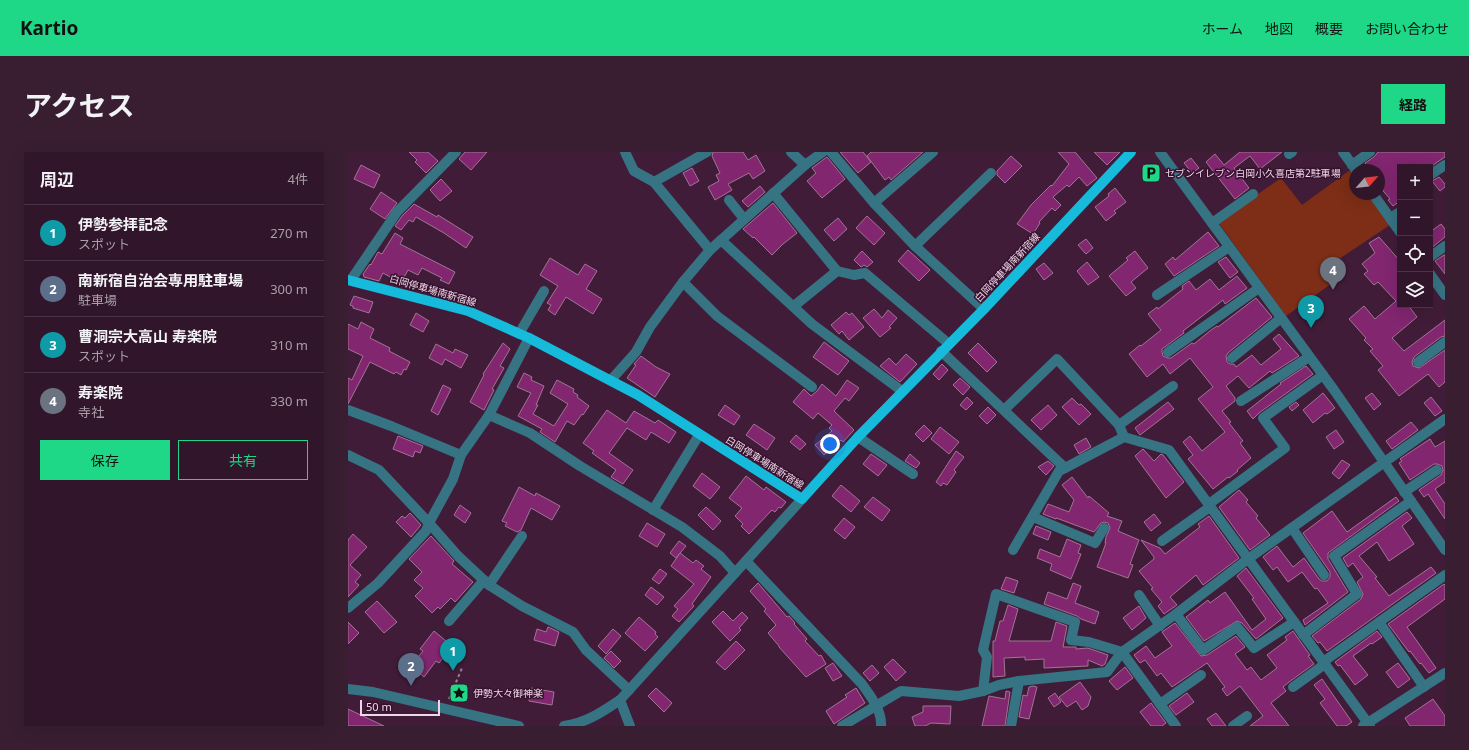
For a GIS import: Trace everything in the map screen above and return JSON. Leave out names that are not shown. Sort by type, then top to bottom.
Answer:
[{"type":"main road","name":"白岡停車場南新宿線","points":[[350,280],[468,311],[529,338],[638,395],[802,499],[858,437],[984,309],[1131,152]]},
{"type":"street","points":[[350,280],[397,212],[456,152]]},
{"type":"street","points":[[625,152],[634,171],[654,182],[710,250]]},
{"type":"street","points":[[654,182],[707,152]]},
{"type":"street","points":[[791,152],[805,165]]},
{"type":"street","points":[[611,380],[636,352],[650,327],[683,282],[710,250],[805,165],[823,152]]},
{"type":"street","points":[[831,152],[874,203],[915,246],[984,309]]},
{"type":"street","points":[[874,203],[933,152]]},
{"type":"street","points":[[1160,152],[1323,375],[1445,550]]},
{"type":"street","points":[[1343,152],[1352,164]]},
{"type":"street","points":[[1357,164],[1370,152]]},
{"type":"street","points":[[1433,173],[1445,165]]},
{"type":"street","points":[[915,246],[991,173]]},
{"type":"street","points":[[773,193],[837,271],[854,275],[865,273],[945,348],[1004,410],[1066,468]]},
{"type":"street","points":[[1212,223],[1253,194]]},
{"type":"street","points":[[729,200],[744,219]]},
{"type":"street","points":[[1377,200],[1397,228]]},
{"type":"street","points":[[1390,218],[1397,214]]},
{"type":"street","points":[[721,240],[812,324],[902,391]]},
{"type":"street","points":[[1433,255],[1445,246]]},
{"type":"street","points":[[1157,295],[1229,247]]},
{"type":"street","points":[[794,306],[837,271]]},
{"type":"street","points":[[1433,278],[1445,295]]},
{"type":"street","points":[[683,282],[717,316],[812,387]]},
{"type":"street","points":[[1168,352],[1259,288]]},
{"type":"street","points":[[519,334],[544,291]]},
{"type":"street","points":[[1232,358],[1281,318]]},
{"type":"street","points":[[348,608],[378,583],[426,531],[428,523],[453,479],[461,455],[489,415],[529,338]]},
{"type":"street","points":[[1418,362],[1445,342]]},
{"type":"street","points":[[1241,401],[1309,357]]},
{"type":"street","points":[[1004,410],[1057,359],[1119,425],[1124,437]]},
{"type":"street","points":[[1162,541],[1285,448],[1264,418],[1323,375]]},
{"type":"street","points":[[1119,425],[1172,386]]},
{"type":"street","points":[[348,410],[461,455]]},
{"type":"street","points":[[489,415],[530,434],[580,466],[682,527],[720,556],[735,573]]},
{"type":"street","points":[[842,726],[901,691],[959,696],[983,691],[1020,680],[1107,672],[1122,652],[1160,626],[1248,559],[1445,419]]},
{"type":"street","points":[[653,510],[699,435]]},
{"type":"street","points":[[858,437],[913,474]]},
{"type":"street","points":[[1013,550],[1059,472],[1124,437],[1169,450],[1304,635],[1367,725],[1445,673]]},
{"type":"street","points":[[348,456],[379,470],[458,556],[486,582],[522,606],[573,632],[586,650],[629,690]]},
{"type":"street","points":[[1404,492],[1437,470]]},
{"type":"street","points":[[564,726],[577,725],[620,700],[802,499]]},
{"type":"street","points":[[1304,635],[1357,594],[1334,556],[1411,501]]},
{"type":"street","points":[[1033,518],[1095,544],[1104,528]]},
{"type":"street","points":[[1292,528],[1324,575]]},
{"type":"street","points":[[449,621],[486,582],[522,536]]},
{"type":"street","points":[[746,561],[862,684],[876,705],[882,718],[881,726]]},
{"type":"street","points":[[1292,688],[1379,622],[1445,575]]},
{"type":"street","points":[[983,691],[987,657],[984,650],[996,594],[1076,622],[1071,640],[1089,642],[1122,652],[1175,726]]},
{"type":"street","points":[[1139,595],[1160,626]]},
{"type":"street","points":[[1176,614],[1203,650],[1238,627],[1254,648],[1294,622]]},
{"type":"street","points":[[1379,622],[1424,687]]},
{"type":"street","points":[[1160,704],[1201,675]]},
{"type":"street","points":[[1011,726],[1020,680]]},
{"type":"street","points":[[348,689],[373,692],[501,724],[519,726]]},
{"type":"street","points":[[620,700],[630,726]]},
{"type":"street","points":[[1233,726],[1247,716]]},
{"type":"path","points":[[444,709],[462,668]]},
{"type":"shaded area","points":[[1349,171],[1349,200],[1372,200],[1390,225],[1339,259],[1328,269],[1335,281],[1286,316],[1218,222],[1281,178],[1302,205]]},
{"type":"building","points":[[409,152],[428,152],[438,161],[426,173],[415,162],[417,160]]},
{"type":"building","points":[[465,152],[487,152],[471,170],[459,159]]},
{"type":"building","points":[[713,152],[743,152],[748,160],[756,155],[765,171],[753,179],[749,173],[728,184],[732,190],[715,200],[708,187],[719,181],[716,175],[720,173],[712,156]]},
{"type":"building","points":[[840,152],[863,152],[871,162],[858,173]]},
{"type":"building","points":[[871,152],[923,152],[891,180],[889,177],[885,180],[867,156]]},
{"type":"building","points":[[1058,152],[1075,152],[1097,178],[1087,186],[1079,177],[1069,187],[1067,185],[1053,197],[1061,205],[1055,211],[1052,208],[1039,222],[1040,223],[1033,234],[1017,224],[1031,205],[1051,185],[1052,186],[1069,164]]},
{"type":"building","points":[[1094,152],[1120,152],[1107,165]]},
{"type":"building","points":[[1240,152],[1282,152],[1260,169],[1250,156],[1234,168],[1249,188],[1235,199],[1206,162],[1215,154],[1224,165]]},
{"type":"building","points":[[1378,152],[1445,152],[1445,157],[1433,165],[1397,164],[1397,203],[1393,206],[1385,193],[1385,164],[1365,163],[1374,157]]},
{"type":"building","points":[[1011,156],[1022,166],[1005,183],[997,175],[997,171]]},
{"type":"building","points":[[827,157],[845,179],[822,198],[807,181],[816,173],[812,168]]},
{"type":"building","points":[[1191,158],[1199,168],[1192,173],[1184,163]]},
{"type":"building","points":[[361,165],[380,175],[374,188],[354,179]]},
{"type":"building","points":[[692,168],[699,181],[690,186],[683,173]]},
{"type":"building","points":[[1439,177],[1445,184],[1445,187],[1440,191],[1433,180]]},
{"type":"building","points":[[441,179],[452,191],[440,201],[430,190]]},
{"type":"building","points":[[760,186],[765,192],[748,207],[742,201]]},
{"type":"building","points":[[1115,188],[1126,202],[1114,211],[1116,213],[1106,221],[1095,207],[1109,196],[1108,194]]},
{"type":"building","points":[[381,192],[397,203],[385,219],[370,209]]},
{"type":"building","points":[[773,203],[797,233],[772,255],[754,237],[753,238],[743,229]]},
{"type":"building","points":[[414,204],[437,217],[438,215],[473,237],[466,248],[416,217],[413,222],[409,220],[401,230],[395,226],[402,216]]},
{"type":"building","points":[[867,216],[885,233],[874,245],[856,228]]},
{"type":"building","points":[[838,218],[847,229],[834,241],[824,230]]},
{"type":"building","points":[[1441,224],[1445,229],[1445,237],[1433,247],[1433,236],[1433,230]]},
{"type":"building","points":[[1208,232],[1219,246],[1174,276],[1165,264],[1173,257],[1175,260]]},
{"type":"building","points":[[395,233],[403,238],[400,244],[455,272],[449,284],[440,280],[442,278],[422,268],[418,275],[408,270],[401,283],[383,273],[379,281],[364,277],[363,274],[370,264],[371,265],[378,252],[382,254]]},
{"type":"building","points":[[1379,237],[1397,258],[1397,308],[1410,308],[1417,317],[1392,338],[1404,351],[1445,320],[1445,336],[1441,337],[1414,357],[1412,362],[1413,366],[1419,368],[1445,350],[1445,382],[1439,387],[1428,374],[1399,396],[1378,370],[1383,366],[1370,351],[1373,349],[1364,340],[1366,338],[1349,319],[1364,306],[1375,319],[1396,301],[1378,282],[1374,285],[1364,274],[1368,271],[1362,264],[1375,253],[1369,243]]},
{"type":"building","points":[[1086,239],[1093,248],[1086,254],[1078,245]]},
{"type":"building","points":[[908,250],[930,270],[919,281],[898,261]]},
{"type":"building","points":[[862,251],[873,262],[867,267],[864,265],[861,267],[854,260]]},
{"type":"building","points":[[1135,251],[1148,268],[1131,282],[1136,288],[1126,296],[1109,276],[1128,260],[1126,258]]},
{"type":"building","points":[[1445,255],[1445,274],[1435,261]]},
{"type":"building","points":[[1226,257],[1238,272],[1230,278],[1218,262]]},
{"type":"building","points":[[550,258],[578,275],[585,264],[597,271],[586,289],[602,299],[593,314],[566,297],[555,315],[548,310],[551,305],[547,303],[558,286],[540,275]]},
{"type":"building","points":[[1087,262],[1099,277],[1088,285],[1077,271]]},
{"type":"building","points":[[1044,263],[1053,273],[1044,280],[1036,269]]},
{"type":"building","points":[[1237,276],[1247,288],[1225,304],[1223,300],[1183,331],[1184,333],[1162,349],[1163,356],[1171,358],[1192,343],[1194,344],[1256,298],[1272,317],[1228,353],[1226,356],[1227,362],[1234,364],[1236,367],[1252,355],[1261,365],[1281,349],[1273,339],[1279,334],[1299,356],[1272,373],[1270,371],[1249,388],[1238,376],[1226,386],[1235,398],[1235,401],[1222,411],[1243,441],[1240,443],[1251,458],[1237,470],[1238,471],[1213,489],[1188,459],[1193,455],[1183,442],[1190,436],[1202,451],[1225,432],[1198,399],[1213,387],[1190,358],[1170,374],[1163,364],[1147,377],[1129,354],[1161,330],[1148,314],[1157,307],[1158,309],[1183,289],[1182,286],[1189,281],[1196,290],[1210,279],[1219,290]]},
{"type":"building","points":[[354,296],[373,302],[369,313],[353,308],[353,306],[350,305]]},
{"type":"building","points":[[874,309],[882,318],[888,310],[897,318],[889,327],[891,328],[880,337],[863,318]]},
{"type":"building","points":[[846,312],[849,315],[852,313],[864,327],[849,340],[842,331],[839,334],[831,325]]},
{"type":"building","points":[[416,313],[429,321],[423,332],[410,325]]},
{"type":"building","points":[[361,322],[374,329],[370,338],[390,348],[389,351],[410,362],[406,370],[404,369],[401,375],[396,372],[394,374],[370,362],[348,404],[348,378],[352,380],[363,356],[348,349],[348,324],[358,329]]},
{"type":"building","points":[[824,342],[849,361],[838,375],[813,357]]},
{"type":"building","points":[[503,343],[510,349],[500,366],[504,368],[492,389],[494,390],[484,410],[470,402],[484,375],[483,374]]},
{"type":"building","points":[[978,343],[997,362],[987,372],[968,353]]},
{"type":"building","points":[[436,344],[453,353],[455,349],[468,355],[461,368],[445,359],[442,365],[429,358]]},
{"type":"building","points":[[906,354],[917,364],[900,382],[880,366],[889,358],[896,365]]},
{"type":"building","points":[[641,356],[656,367],[670,374],[655,397],[627,378],[636,365],[634,364]]},
{"type":"building","points":[[942,364],[948,370],[939,380],[933,374]]},
{"type":"building","points":[[1306,366],[1313,374],[1253,419],[1247,411],[1281,384],[1280,383]]},
{"type":"building","points":[[524,373],[532,377],[531,380],[544,386],[536,405],[538,405],[533,414],[554,426],[568,404],[550,393],[557,380],[574,389],[573,392],[578,395],[577,397],[589,406],[574,425],[567,421],[555,442],[540,432],[542,429],[518,416],[531,393],[517,387]]},
{"type":"building","points":[[960,378],[970,387],[963,395],[953,385]]},
{"type":"building","points":[[847,380],[859,388],[849,401],[845,398],[834,411],[854,430],[843,442],[841,440],[824,455],[815,445],[832,431],[829,428],[832,425],[818,413],[813,419],[793,402],[804,389],[811,396],[822,384],[836,396]]},
{"type":"building","points":[[443,385],[451,389],[438,415],[431,411]]},
{"type":"building","points":[[1323,393],[1335,408],[1327,414],[1325,413],[1313,423],[1303,410]]},
{"type":"building","points":[[1372,393],[1381,404],[1374,410],[1365,398]]},
{"type":"building","points":[[967,397],[973,403],[966,410],[960,405]]},
{"type":"building","points":[[1431,397],[1442,411],[1435,416],[1424,403]]},
{"type":"building","points":[[1072,398],[1079,405],[1081,404],[1091,414],[1079,425],[1062,407]]},
{"type":"building","points":[[1168,402],[1174,409],[1140,435],[1135,428]]},
{"type":"building","points":[[1296,402],[1299,405],[1292,411],[1289,407]]},
{"type":"building","points":[[725,405],[740,416],[734,425],[718,415]]},
{"type":"building","points":[[1048,405],[1057,415],[1041,430],[1031,420]]},
{"type":"building","points":[[988,407],[996,415],[987,424],[979,416]]},
{"type":"building","points":[[607,410],[626,423],[634,411],[655,423],[658,420],[676,432],[669,443],[651,432],[646,440],[627,428],[609,453],[633,470],[623,484],[611,477],[616,470],[592,453],[594,451],[583,443]]},
{"type":"building","points":[[1411,422],[1418,430],[1392,449],[1386,441]]},
{"type":"building","points":[[754,424],[775,438],[767,450],[746,435]]},
{"type":"building","points":[[924,425],[932,433],[923,442],[915,434]]},
{"type":"building","points":[[940,427],[959,442],[949,454],[931,439]]},
{"type":"building","points":[[1336,430],[1344,442],[1334,449],[1326,437]]},
{"type":"building","points":[[796,435],[806,444],[800,450],[790,442]]},
{"type":"building","points":[[398,436],[423,446],[420,453],[415,451],[413,457],[393,449]]},
{"type":"building","points":[[1086,438],[1091,447],[1079,454],[1074,445]]},
{"type":"building","points":[[1430,439],[1435,447],[1445,441],[1445,482],[1435,489],[1445,504],[1445,519],[1428,494],[1424,497],[1419,490],[1441,475],[1443,470],[1442,466],[1434,464],[1410,480],[1399,463],[1402,461],[1400,459]]},
{"type":"building","points":[[1143,449],[1154,461],[1161,454],[1163,455],[1184,482],[1166,498],[1135,456]]},
{"type":"building","points":[[956,451],[964,457],[954,470],[956,472],[947,485],[943,483],[941,486],[936,482]]},
{"type":"building","points":[[871,454],[887,465],[878,476],[863,464]]},
{"type":"building","points":[[910,454],[920,463],[916,468],[905,461]]},
{"type":"building","points":[[1342,460],[1350,465],[1339,479],[1332,473]]},
{"type":"building","points":[[1048,461],[1054,466],[1046,475],[1038,467]]},
{"type":"building","points":[[702,473],[720,487],[710,499],[693,486]]},
{"type":"building","points":[[746,476],[764,490],[766,487],[786,502],[775,512],[772,510],[749,534],[741,526],[743,524],[735,516],[742,508],[729,498]]},
{"type":"building","points":[[1072,477],[1088,498],[1089,496],[1109,513],[1107,516],[1122,521],[1118,531],[1139,540],[1130,564],[1133,565],[1128,578],[1097,567],[1110,528],[1108,523],[1101,523],[1094,532],[1043,514],[1048,504],[1069,512],[1074,500],[1062,485]]},
{"type":"building","points":[[841,485],[860,501],[851,512],[832,496]]},
{"type":"building","points":[[519,487],[535,496],[536,493],[560,506],[552,520],[531,508],[521,530],[517,532],[505,526],[507,523],[502,521]]},
{"type":"building","points":[[1239,490],[1248,500],[1246,502],[1258,516],[1256,518],[1270,535],[1250,550],[1219,507]]},
{"type":"building","points":[[873,497],[890,510],[882,521],[864,507]]},
{"type":"building","points":[[1396,497],[1399,501],[1328,553],[1328,559],[1348,592],[1305,625],[1303,620],[1328,603],[1317,588],[1315,589],[1302,572],[1288,582],[1277,567],[1273,570],[1263,557],[1277,546],[1293,567],[1304,558],[1319,579],[1322,581],[1327,581],[1330,577],[1330,572],[1303,533],[1332,511],[1347,532]]},
{"type":"building","points":[[460,505],[471,513],[465,523],[454,515]]},
{"type":"building","points":[[706,507],[721,521],[713,530],[698,515]]},
{"type":"building","points":[[1407,512],[1412,518],[1402,526],[1414,544],[1389,561],[1377,542],[1359,556],[1377,577],[1375,578],[1389,596],[1431,567],[1436,573],[1327,651],[1320,642],[1318,643],[1312,636],[1361,599],[1363,594],[1357,582],[1363,577],[1353,563],[1348,567],[1343,558]]},
{"type":"building","points":[[410,513],[421,525],[411,537],[396,522],[402,516],[405,518]]},
{"type":"building","points":[[1154,514],[1161,523],[1151,531],[1144,522]]},
{"type":"building","points":[[1209,516],[1239,558],[1203,585],[1196,575],[1170,597],[1177,605],[1164,614],[1158,606],[1162,602],[1139,571],[1154,559],[1141,540],[1160,548],[1165,554],[1200,527],[1198,524]]},
{"type":"building","points":[[844,518],[855,527],[845,539],[834,530]]},
{"type":"building","points":[[647,523],[665,534],[657,547],[639,536]]},
{"type":"building","points":[[1036,526],[1051,532],[1048,540],[1033,534]]},
{"type":"building","points":[[353,534],[367,547],[350,565],[361,575],[355,582],[359,585],[348,597],[348,540]]},
{"type":"building","points":[[431,536],[454,561],[452,564],[473,582],[455,602],[451,598],[440,609],[438,607],[432,613],[415,596],[423,588],[414,580],[422,572],[409,559]]},
{"type":"building","points":[[1067,539],[1081,545],[1078,553],[1081,554],[1071,579],[1050,570],[1052,564],[1037,558],[1040,549],[1060,557]]},
{"type":"building","points":[[679,541],[686,546],[676,558],[670,553]]},
{"type":"building","points":[[680,553],[693,563],[696,560],[704,566],[701,569],[711,577],[692,604],[694,606],[679,622],[672,616],[678,609],[674,606],[694,584],[671,566]]},
{"type":"building","points":[[1246,568],[1283,618],[1256,639],[1242,623],[1237,621],[1204,641],[1186,617],[1208,600],[1210,603],[1225,592],[1252,630],[1266,619],[1252,599],[1254,598],[1237,576]]},
{"type":"building","points":[[660,569],[667,574],[659,584],[652,579]]},
{"type":"building","points":[[1006,577],[1018,581],[1014,593],[1001,589]]},
{"type":"building","points":[[758,583],[787,617],[789,616],[795,623],[794,624],[807,639],[805,641],[819,656],[821,655],[826,664],[806,677],[779,647],[768,633],[776,625],[764,611],[766,609],[750,591]]},
{"type":"building","points":[[1073,583],[1081,586],[1075,603],[1099,612],[1095,624],[1044,604],[1048,592],[1067,599]]},
{"type":"building","points":[[1444,584],[1445,599],[1407,627],[1436,668],[1429,673],[1410,651],[1409,652],[1388,624]]},
{"type":"building","points":[[651,587],[664,597],[657,605],[645,595]]},
{"type":"building","points":[[377,601],[397,622],[384,633],[365,612]]},
{"type":"building","points":[[1008,605],[1018,609],[1009,641],[1051,641],[1056,622],[1067,626],[1063,647],[1076,647],[1076,649],[1088,648],[1108,655],[1105,664],[1102,666],[1088,660],[1088,666],[1044,668],[1044,659],[1025,660],[1025,657],[1004,658],[1005,676],[993,677],[993,641],[995,641],[1000,621],[1003,621]]},
{"type":"building","points":[[1139,606],[1146,618],[1132,630],[1123,618]]},
{"type":"building","points":[[723,611],[733,621],[742,612],[748,618],[739,628],[741,630],[730,641],[712,622]]},
{"type":"building","points":[[639,617],[656,632],[655,634],[658,637],[645,651],[625,633]]},
{"type":"building","points":[[348,622],[359,633],[348,644]]},
{"type":"building","points":[[1175,623],[1201,656],[1207,655],[1236,636],[1245,647],[1235,654],[1247,670],[1251,667],[1261,680],[1277,668],[1267,655],[1287,640],[1285,637],[1293,631],[1310,655],[1308,656],[1314,664],[1283,687],[1286,691],[1271,703],[1289,726],[1250,726],[1263,716],[1240,686],[1227,696],[1222,689],[1225,687],[1207,663],[1172,687],[1161,673],[1157,676],[1145,660],[1140,663],[1134,655],[1146,646],[1155,658],[1172,646],[1162,632]]},
{"type":"building","points":[[548,627],[559,632],[555,646],[534,640],[537,629],[546,632]]},
{"type":"building","points":[[613,629],[621,636],[606,654],[598,646]]},
{"type":"building","points":[[434,631],[452,646],[439,663],[436,661],[424,677],[411,666],[423,651],[420,649]]},
{"type":"building","points":[[1377,631],[1382,637],[1353,656],[1368,675],[1355,685],[1340,665],[1338,666],[1335,662]]},
{"type":"building","points":[[736,641],[745,650],[725,670],[716,662]]},
{"type":"building","points":[[611,651],[621,661],[614,668],[604,658]]},
{"type":"building","points":[[893,659],[906,672],[896,681],[884,667]]},
{"type":"building","points":[[833,663],[842,676],[833,681],[825,668]]},
{"type":"building","points":[[1398,663],[1410,679],[1398,688],[1386,672]]},
{"type":"building","points":[[872,665],[879,673],[870,681],[863,673]]},
{"type":"building","points":[[1125,667],[1133,678],[1117,690],[1109,681]]},
{"type":"building","points":[[1322,679],[1352,722],[1346,726],[1337,726],[1320,703],[1325,699],[1314,685]]},
{"type":"building","points":[[1080,682],[1091,697],[1088,706],[1082,710],[1076,701],[1067,707],[1059,697]]},
{"type":"building","points":[[1029,687],[1037,687],[1029,719],[1019,717],[1023,695],[1027,696]]},
{"type":"building","points":[[531,688],[554,692],[552,705],[529,701]]},
{"type":"building","points":[[656,688],[672,703],[664,712],[648,696]]},
{"type":"building","points":[[856,688],[865,703],[834,724],[826,711],[847,697],[845,695]]},
{"type":"building","points":[[1006,691],[1010,692],[1005,726],[982,726],[989,696],[1005,699]]},
{"type":"building","points":[[1055,693],[1061,702],[1054,707],[1048,698]]},
{"type":"building","points":[[1187,693],[1194,702],[1176,715],[1169,706]]},
{"type":"building","points":[[1433,699],[1445,716],[1445,726],[1410,726],[1405,718]]},
{"type":"building","points":[[1151,703],[1166,723],[1162,726],[1151,726],[1140,712]]},
{"type":"building","points":[[923,706],[951,706],[950,724],[931,723],[925,726],[915,726],[912,717],[923,712]]},
{"type":"building","points":[[348,709],[384,726],[348,726]]},
{"type":"building","points":[[1216,713],[1226,726],[1212,726],[1207,719]]},
{"type":"place","name":"セブンイレブン白岡小久喜店第2駐車場","points":[[1151,173]]},
{"type":"place","name":"寿楽院","points":[[1333,290]]},
{"type":"place","name":"曹洞宗大高山 寿楽院","points":[[1311,328]]},
{"type":"place","name":"伊勢参拝記念","points":[[453,671]]},
{"type":"place","name":"南新宿自治会専用駐車場","points":[[411,686]]},
{"type":"place","name":"伊勢大々御神楽","points":[[459,693]]}]
